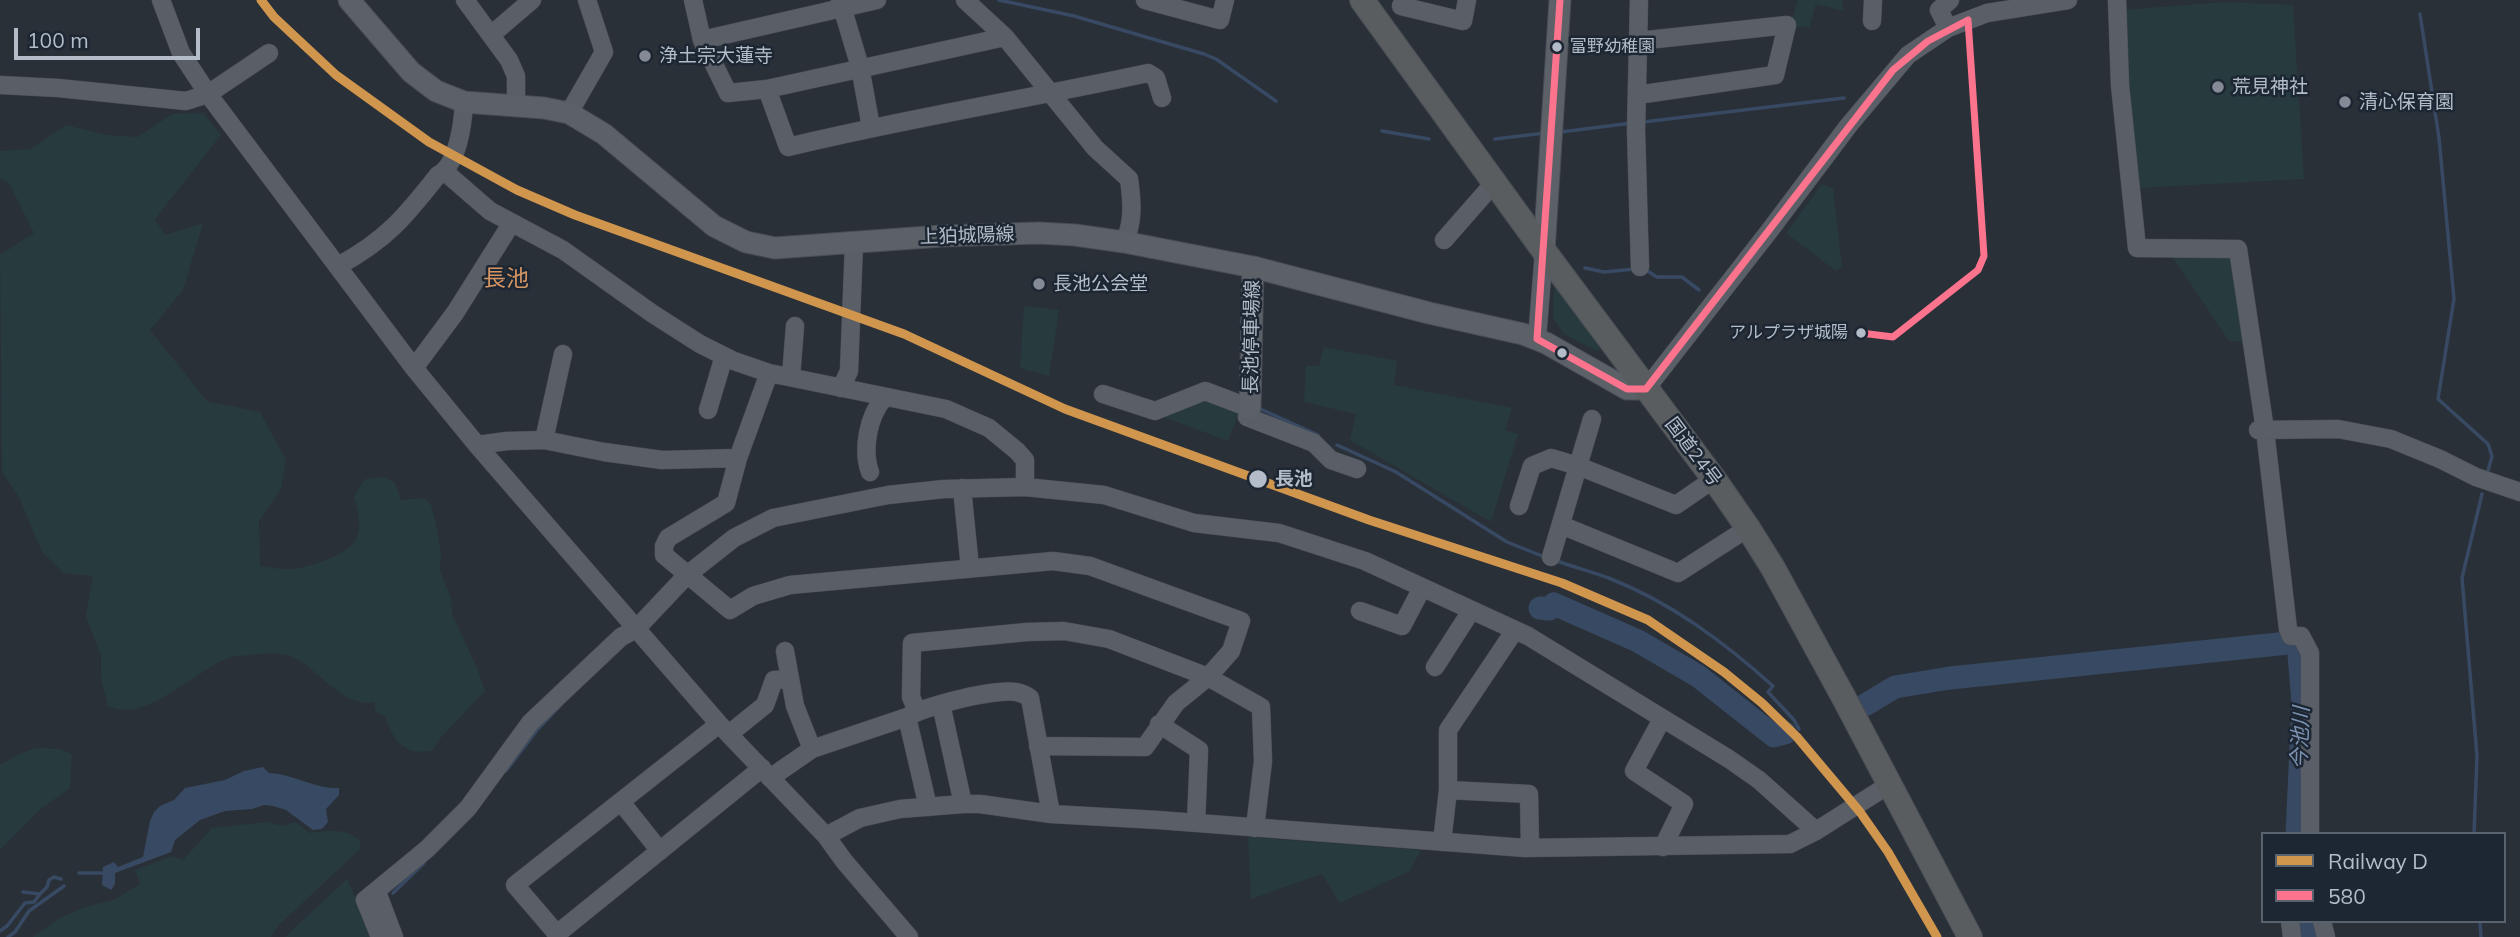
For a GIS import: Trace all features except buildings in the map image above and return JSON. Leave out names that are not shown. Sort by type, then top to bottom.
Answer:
[{"type":"highway","name":"国道24号","points":[[1362,0],[1748,528],[1773,568],[1970,937]]},
{"type":"main road","name":"上狛城陽線","points":[[349,0],[411,72],[436,91],[464,102],[544,108],[569,113],[604,134],[714,226],[747,242],[775,248],[942,236],[1039,233],[1124,242],[1254,267],[1537,339],[1627,390],[1646,389]]},
{"type":"main road","points":[[1544,251],[1560,0]]},
{"type":"main road","name":"長池停車場線","points":[[1250,408],[1254,267]]},
{"type":"street","points":[[161,0],[181,53],[208,94],[414,368],[635,629],[724,729],[826,836],[909,937]]},
{"type":"street","points":[[465,0],[509,60],[516,76],[516,106]]},
{"type":"street","points":[[491,36],[532,0]]},
{"type":"street","points":[[569,113],[604,52],[587,0]]},
{"type":"street","points":[[693,0],[702,40],[728,93],[767,89],[1004,37]]},
{"type":"street","points":[[702,40],[841,4],[877,0]]},
{"type":"street","points":[[965,0],[1004,37],[1095,148],[1129,179],[1129,231],[1124,242]]},
{"type":"street","points":[[1145,0],[1220,20],[1224,0]]},
{"type":"street","points":[[1380,24],[1401,3],[1463,20],[1467,0]]},
{"type":"street","points":[[1639,0],[1637,122],[1640,267]]},
{"type":"street","points":[[1872,21],[1873,0]]},
{"type":"street","points":[[1646,389],[1893,70],[1908,55],[1948,28],[1987,12],[2068,0]]},
{"type":"street","points":[[2117,0],[2120,85],[2137,248],[2238,249],[2288,629],[2310,653],[2311,832]]},
{"type":"street","points":[[1943,3],[1939,10],[1948,28]]},
{"type":"street","points":[[841,4],[860,67],[872,127]]},
{"type":"street","points":[[1637,95],[1775,75],[1787,25],[1638,41]]},
{"type":"street","points":[[0,85],[186,101],[208,94],[269,53]]},
{"type":"street","points":[[767,89],[788,147],[872,127],[1149,73],[1156,78],[1162,98]]},
{"type":"street","points":[[338,266],[363,253],[388,234],[438,176],[445,172],[463,125],[464,102]]},
{"type":"street","points":[[445,172],[490,211],[563,250],[653,314],[724,356],[769,373],[946,409],[989,428],[1025,460],[1025,487]]},
{"type":"street","points":[[1445,240],[1494,183]]},
{"type":"street","points":[[414,368],[455,313],[511,224]]},
{"type":"street","points":[[841,388],[849,371],[854,243]]},
{"type":"street","points":[[1537,339],[1544,251]]},
{"type":"street","points":[[791,377],[795,326]]},
{"type":"street","points":[[544,440],[563,354]]},
{"type":"street","points":[[708,410],[724,356]]},
{"type":"street","points":[[769,373],[738,458],[726,503],[668,537],[664,546],[664,555],[730,610],[753,596],[790,585],[1054,561],[1090,566],[1241,621],[1231,651],[1208,677],[1175,703],[1145,747],[1038,746]]},
{"type":"street","points":[[1103,394],[1155,411],[1205,391],[1250,408],[1247,417],[1314,443],[1331,460],[1357,470]]},
{"type":"street","points":[[870,472],[865,459],[866,448],[877,406],[884,398]]},
{"type":"street","points":[[1551,557],[1592,419]]},
{"type":"street","points":[[2262,430],[2338,429],[2390,439],[2476,477],[2520,492]]},
{"type":"street","points":[[477,444],[544,440],[662,460],[738,458]]},
{"type":"street","points":[[1519,506],[1532,466],[1550,458],[1578,466],[1676,505],[1714,479]]},
{"type":"street","points":[[380,937],[365,900],[427,849],[468,808],[530,723],[621,637],[635,629],[687,575],[734,538],[773,518],[888,495],[962,488],[1025,487],[1104,495],[1194,523],[1279,533],[1365,561],[1528,636],[1759,780],[1816,831]]},
{"type":"street","points":[[962,488],[971,568]]},
{"type":"street","points":[[1560,525],[1678,573],[1748,528]]},
{"type":"street","points":[[1360,611],[1402,626],[1422,588]]},
{"type":"street","points":[[1435,667],[1471,611]]},
{"type":"street","points":[[1442,842],[1448,790],[1448,730],[1515,630]]},
{"type":"street","points":[[928,807],[912,714],[912,643],[1064,631],[1109,639],[1208,677],[1261,707],[1263,761],[1255,828]]},
{"type":"street","points":[[785,651],[795,706],[812,749]]},
{"type":"street","points":[[789,679],[774,680],[765,705],[724,729],[621,802],[515,885],[557,933],[660,851],[766,773],[812,749],[941,704],[1018,691],[1030,698],[1051,814]]},
{"type":"street","points":[[941,704],[963,804]]},
{"type":"street","points":[[1662,719],[1634,771],[1684,804],[1663,847]]},
{"type":"street","points":[[1159,724],[1199,750],[1196,823]]},
{"type":"street","points":[[826,836],[860,818],[900,809],[963,804],[1051,814],[1530,848],[1790,844],[1816,831],[1890,784]]},
{"type":"street","points":[[1448,790],[1529,794],[1530,848]]},
{"type":"street","points":[[621,802],[660,851]]},
{"type":"street","points":[[377,892],[394,937]]},
{"type":"green space","points":[[1798,0],[1842,0],[1844,11],[1816,4],[1809,28],[1790,25]]},
{"type":"green space","points":[[2225,2],[2293,5],[2304,179],[2138,188],[2122,10]]},
{"type":"green space","points":[[203,113],[221,135],[155,219],[165,235],[203,223],[183,290],[150,330],[207,401],[260,412],[286,460],[281,489],[259,521],[260,566],[288,569],[305,567],[344,551],[358,534],[359,518],[354,496],[365,479],[385,477],[395,483],[401,500],[425,498],[431,505],[441,552],[440,571],[451,598],[452,614],[485,691],[442,736],[432,751],[413,751],[406,748],[392,733],[385,716],[376,712],[374,702],[361,702],[350,698],[309,667],[283,654],[228,658],[154,702],[122,710],[108,706],[101,678],[101,656],[86,616],[93,576],[64,573],[42,552],[19,497],[2,472],[0,255],[34,233],[9,183],[0,179],[0,151],[30,149],[66,125],[107,135],[138,137],[172,114]]},
{"type":"green space","points":[[1822,184],[1833,188],[1842,266],[1836,271],[1786,233]]},
{"type":"green space","points":[[2172,256],[2234,258],[2245,341],[2229,341]]},
{"type":"green space","points":[[1557,286],[1600,348],[1597,351],[1564,334],[1553,318],[1554,288]]},
{"type":"green space","points":[[1024,306],[1059,310],[1049,376],[1020,368]]},
{"type":"green space","points":[[1324,347],[1397,361],[1394,385],[1512,408],[1505,430],[1518,434],[1491,522],[1350,440],[1356,414],[1304,402],[1306,366],[1319,366]]},
{"type":"green space","points":[[1204,395],[1241,408],[1228,441],[1156,414]]},
{"type":"green space","points":[[36,748],[60,749],[72,754],[70,788],[38,811],[0,850],[0,765]]},
{"type":"green space","points":[[266,822],[283,826],[295,822],[310,833],[336,831],[348,833],[360,840],[360,849],[278,926],[271,937],[33,937],[58,919],[82,908],[113,900],[140,884],[135,870],[172,856],[183,860],[212,828]]},
{"type":"green space","points":[[1248,837],[1421,850],[1410,871],[1340,903],[1322,874],[1251,899]]},
{"type":"green space","points":[[347,879],[373,937],[285,937]]},
{"type":"water","points":[[263,767],[269,773],[339,788],[339,795],[326,809],[328,822],[322,829],[313,830],[286,810],[273,806],[225,811],[200,820],[175,840],[171,852],[115,873],[115,884],[111,890],[102,885],[103,867],[114,862],[118,867],[143,857],[150,821],[160,806],[174,800],[185,788],[225,780],[244,771]]},
{"type":"waterway","points":[[999,0],[1074,16],[1204,54],[1216,59],[1276,101]]},
{"type":"waterway","points":[[2420,14],[2439,138],[2454,299],[2438,399],[2488,444],[2492,456],[2488,471]]},
{"type":"waterway","points":[[1643,122],[1844,98]]},
{"type":"waterway","points":[[1561,132],[1632,123]]},
{"type":"waterway","points":[[1382,131],[1429,139]]},
{"type":"waterway","points":[[1495,139],[1545,133]]},
{"type":"waterway","points":[[1585,268],[1604,272],[1635,269]]},
{"type":"waterway","points":[[1646,270],[1657,277],[1682,277],[1699,290]]},
{"type":"waterway","points":[[1258,408],[1318,435]]},
{"type":"waterway","points":[[1337,445],[1396,472],[1507,542],[1547,558]]},
{"type":"waterway","points":[[2474,832],[2477,756],[2462,578],[2482,494]]},
{"type":"waterway","points":[[1554,560],[1634,589],[1697,625],[1773,686],[1768,692],[1799,729]]},
{"type":"waterway","points":[[1540,608],[1549,609],[1554,604],[1638,641],[1698,676],[1774,736],[1785,733]]},
{"type":"waterway","points":[[1865,705],[1895,687],[1950,678],[2298,642],[2303,703],[2297,832]]},
{"type":"waterway","points":[[506,771],[537,730],[559,707]]},
{"type":"waterway","points":[[393,893],[424,863]]},
{"type":"waterway","points":[[79,873],[102,873]]},
{"type":"waterway","points":[[23,892],[40,894],[47,887],[49,880],[54,877],[61,879]]},
{"type":"waterway","points":[[8,937],[15,932],[29,911],[64,886]]},
{"type":"waterway","points":[[0,931],[25,903],[34,902],[40,894]]},
{"type":"waterway","name":"今池川","points":[[2306,923],[2309,937]]},
{"type":"waterway","points":[[2480,923],[2481,937]]},
{"type":"rail line","name":"D","points":[[261,0],[274,17],[336,75],[429,142],[517,190],[575,215],[904,334],[1065,409],[1369,520],[1562,583],[1648,620],[1724,672],[1762,703],[1797,737],[1860,812],[1888,852],[1937,937]]},
{"type":"transit line","name":"580","points":[[1560,0],[1537,339],[1627,389],[1646,389],[1893,70],[1928,41],[1968,20],[1984,256],[1978,270],[1893,337],[1861,333]]},
{"type":"place","name":"富野幼稚園","points":[[1557,47]]},
{"type":"place","name":"浄土宗大蓮寺","points":[[645,56]]},
{"type":"place","name":"荒見神社","points":[[2218,87]]},
{"type":"place","name":"清心保育園","points":[[2345,102]]},
{"type":"place","name":"長池公会堂","points":[[1039,284]]},
{"type":"place","name":"アルプラザ城陽","points":[[1861,333]]},
{"type":"place","name":"長池","points":[[1258,479]]},
{"type":"district","name":"長池","points":[[506,279]]}]
